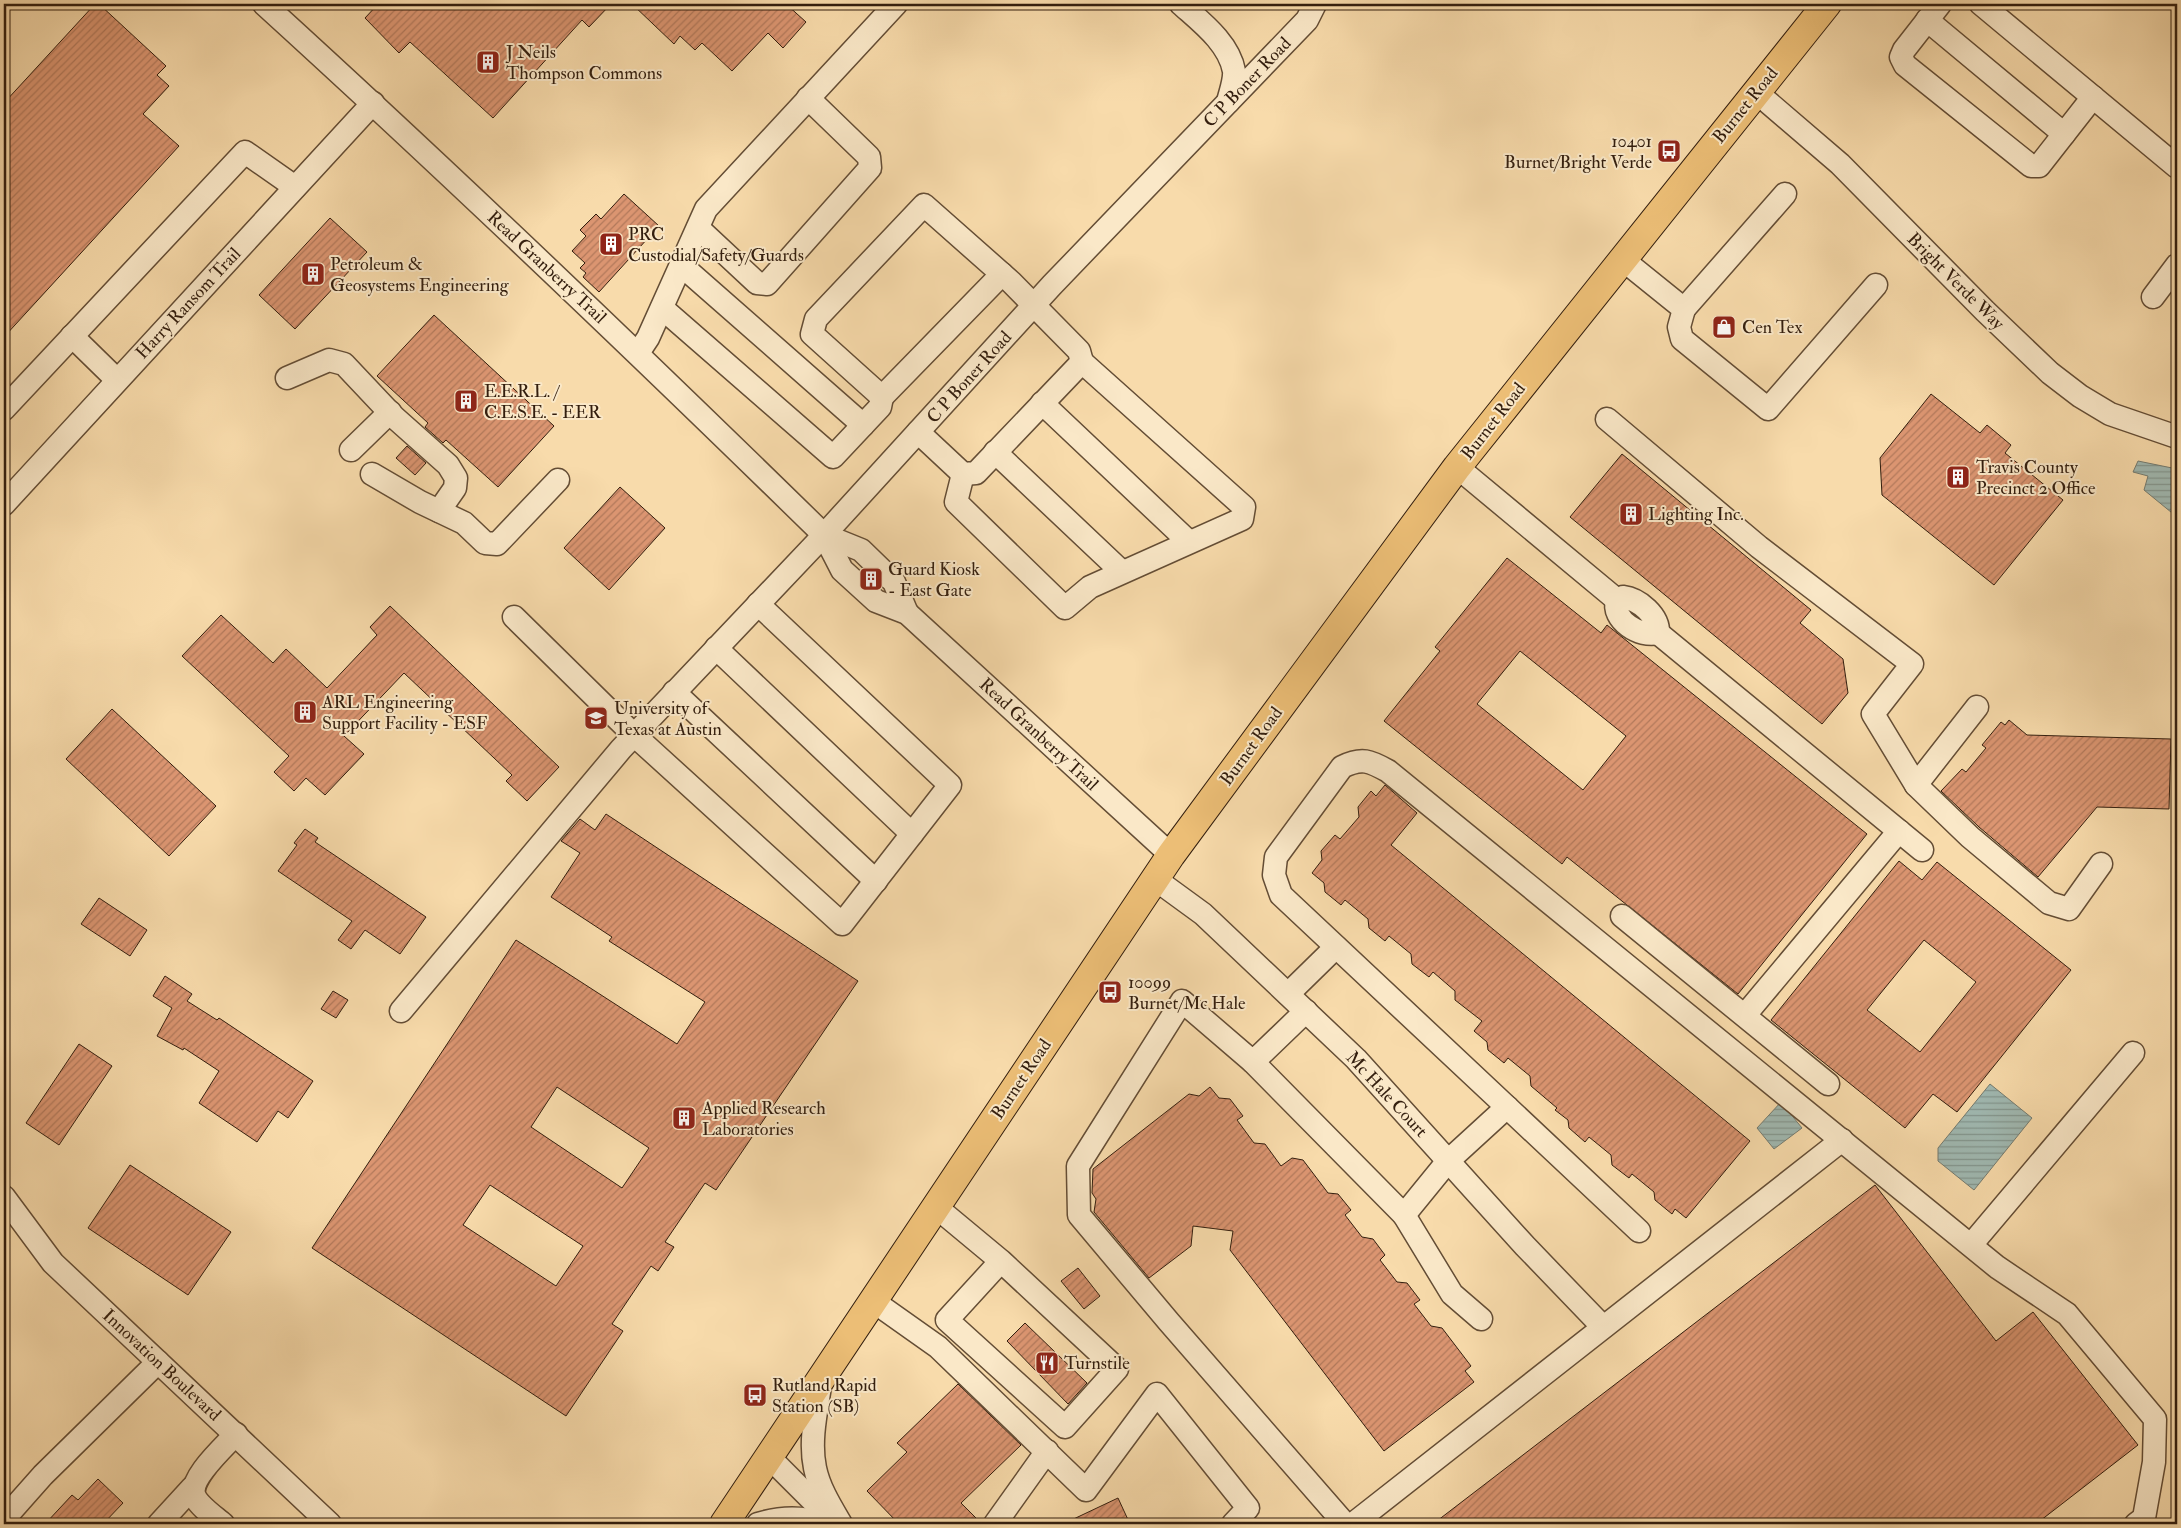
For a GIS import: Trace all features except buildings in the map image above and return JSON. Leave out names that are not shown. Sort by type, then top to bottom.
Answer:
[{"type":"main road","name":"Burnet Road","points":[[724,1524],[1171,855],[1457,466],[1827,4]]},
{"type":"street","name":"Read Granberry Trail","points":[[264,4],[373,103],[638,353],[824,535],[842,570],[876,602],[908,613],[1171,855]]},
{"type":"street","points":[[638,353],[648,338],[706,209],[896,4]]},
{"type":"street","points":[[1182,4],[1212,32],[1228,55],[1234,73],[1228,102]]},
{"type":"street","name":"C P Boner Road","points":[[401,1011],[628,742],[824,535],[1034,306],[1307,20],[1315,4]]},
{"type":"street","points":[[1981,4],[2177,168]]},
{"type":"street","points":[[2064,134],[1934,12],[1904,50],[1901,57],[1905,65],[2031,166],[2039,166],[2093,97]]},
{"type":"street","name":"Bright Verde Way","points":[[1756,92],[1840,164],[1978,304],[2050,373],[2080,396],[2110,414],[2177,437]]},
{"type":"street","points":[[698,228],[756,283],[767,284],[870,168],[869,157],[808,98]]},
{"type":"street","name":"Harry Ransom Trail","points":[[4,504],[373,103]]},
{"type":"street","points":[[4,409],[245,152],[295,187]]},
{"type":"street","points":[[1785,194],[1684,309],[1679,327],[1682,339],[1768,409],[1876,285]]},
{"type":"street","points":[[882,396],[812,334],[816,319],[924,205],[1002,274],[1079,351],[1082,362],[1244,507],[1242,519],[1090,587],[1065,608],[956,502],[963,474]]},
{"type":"street","points":[[1622,259],[1684,309]]},
{"type":"street","points":[[681,265],[863,425]]},
{"type":"street","points":[[2154,296],[2177,265]]},
{"type":"street","points":[[662,308],[833,457],[880,407],[882,396],[1002,274]]},
{"type":"street","points":[[72,336],[117,380]]},
{"type":"street","points":[[288,378],[329,360],[344,364],[390,412],[448,465],[456,478],[455,488],[438,511]]},
{"type":"street","points":[[918,432],[963,474],[976,473],[1082,362]]},
{"type":"street","points":[[1042,403],[1189,542]]},
{"type":"street","points":[[351,450],[390,412]]},
{"type":"street","points":[[1607,419],[1759,547],[1912,664],[1872,714],[1916,785],[1970,836],[2049,903],[2069,909],[2101,864]]},
{"type":"street","points":[[996,452],[1122,572]]},
{"type":"street","points":[[1457,466],[1617,600],[1615,607],[1618,615],[1628,624],[1641,633],[1650,635],[1658,633],[1922,850]]},
{"type":"street","points":[[372,474],[438,511],[464,523],[485,543],[497,544],[558,480]]},
{"type":"street","points":[[514,617],[628,742],[842,924],[950,785],[758,604]]},
{"type":"street","points":[[716,648],[912,834]]},
{"type":"street","points":[[674,692],[876,881]]},
{"type":"street","points":[[1916,785],[1977,707]]},
{"type":"street","points":[[1638,1231],[1281,895],[1274,875],[1276,857],[1342,767],[1354,761],[1371,761],[1388,771],[1997,1267],[2067,1314],[2155,1419],[2154,1462],[2144,1518],[2136,1524]]},
{"type":"street","points":[[1745,1015],[1899,831]]},
{"type":"street","name":"Mc Hale Court","points":[[1155,879],[1203,914],[1356,1059],[1525,1246],[1603,1328]]},
{"type":"street","points":[[1622,916],[1828,1084]]},
{"type":"street","points":[[1288,994],[1336,947]]},
{"type":"street","points":[[1345,1524],[1169,1322],[1079,1215],[1078,1166],[1182,1001],[1253,1062],[1404,1215],[1452,1294],[1481,1319]]},
{"type":"street","points":[[1253,1062],[1306,1011]]},
{"type":"street","points":[[1971,1245],[2133,1053]]},
{"type":"street","points":[[1404,1215],[1448,1161],[1507,1107]]},
{"type":"street","points":[[1353,1524],[1842,1140]]},
{"type":"street","name":"Innovation Boulevard","points":[[6,1205],[53,1263],[330,1524]]},
{"type":"street","points":[[936,1207],[1001,1261],[1117,1369],[1065,1427],[947,1320],[1001,1261]]},
{"type":"street","points":[[873,1301],[938,1347],[1086,1490],[1157,1394],[1248,1508],[1233,1524]]},
{"type":"street","points":[[4,1519],[43,1475],[158,1362]]},
{"type":"street","points":[[822,1378],[813,1448],[815,1468],[820,1486],[841,1524]]},
{"type":"street","points":[[159,1524],[192,1488],[196,1479],[236,1434]]},
{"type":"street","points":[[995,1524],[1047,1451]]},
{"type":"street","points":[[769,1457],[837,1524]]},
{"type":"street","points":[[192,1488],[195,1499],[223,1524]]},
{"type":"street","points":[[758,1524],[772,1520],[793,1519],[826,1524]]},
{"type":"water","points":[[2138,461],[2177,469],[2177,517],[2144,490],[2148,476],[2133,472]]},
{"type":"water","points":[[1990,1084],[2032,1118],[1974,1190],[1938,1161],[1938,1148]]},
{"type":"water","points":[[1781,1102],[1802,1128],[1774,1149],[1757,1128]]},
{"type":"place","name":"J Neils Thompson Commons","points":[[488,62]]},
{"type":"place","name":"10401 Burnet/Bright Verde","points":[[1669,151]]},
{"type":"place","name":"PRC Custodial/Safety/Guards","points":[[611,244]]},
{"type":"place","name":"Petroleum & Geosystems Engineering","points":[[313,274]]},
{"type":"place","name":"Cen Tex","points":[[1724,327]]},
{"type":"place","name":"E.E.R.L. / C.E.S.E. - EER","points":[[466,401]]},
{"type":"place","name":"Travis County Precinct 2 Office","points":[[1958,477]]},
{"type":"place","name":"Lighting Inc.","points":[[1631,514]]},
{"type":"place","name":"Guard Kiosk - East Gate","points":[[871,579]]},
{"type":"place","name":"ARL Engineering Support Facility - ESF","points":[[305,712]]},
{"type":"place","name":"University of Texas at Austin","points":[[596,718]]},
{"type":"place","name":"10099 Burnet/Mc Hale","points":[[1110,992]]},
{"type":"place","name":"Applied Research Laboratories","points":[[684,1118]]},
{"type":"place","name":"Turnstile","points":[[1047,1363]]},
{"type":"place","name":"Rutland Rapid Station (SB)","points":[[755,1395]]}]
